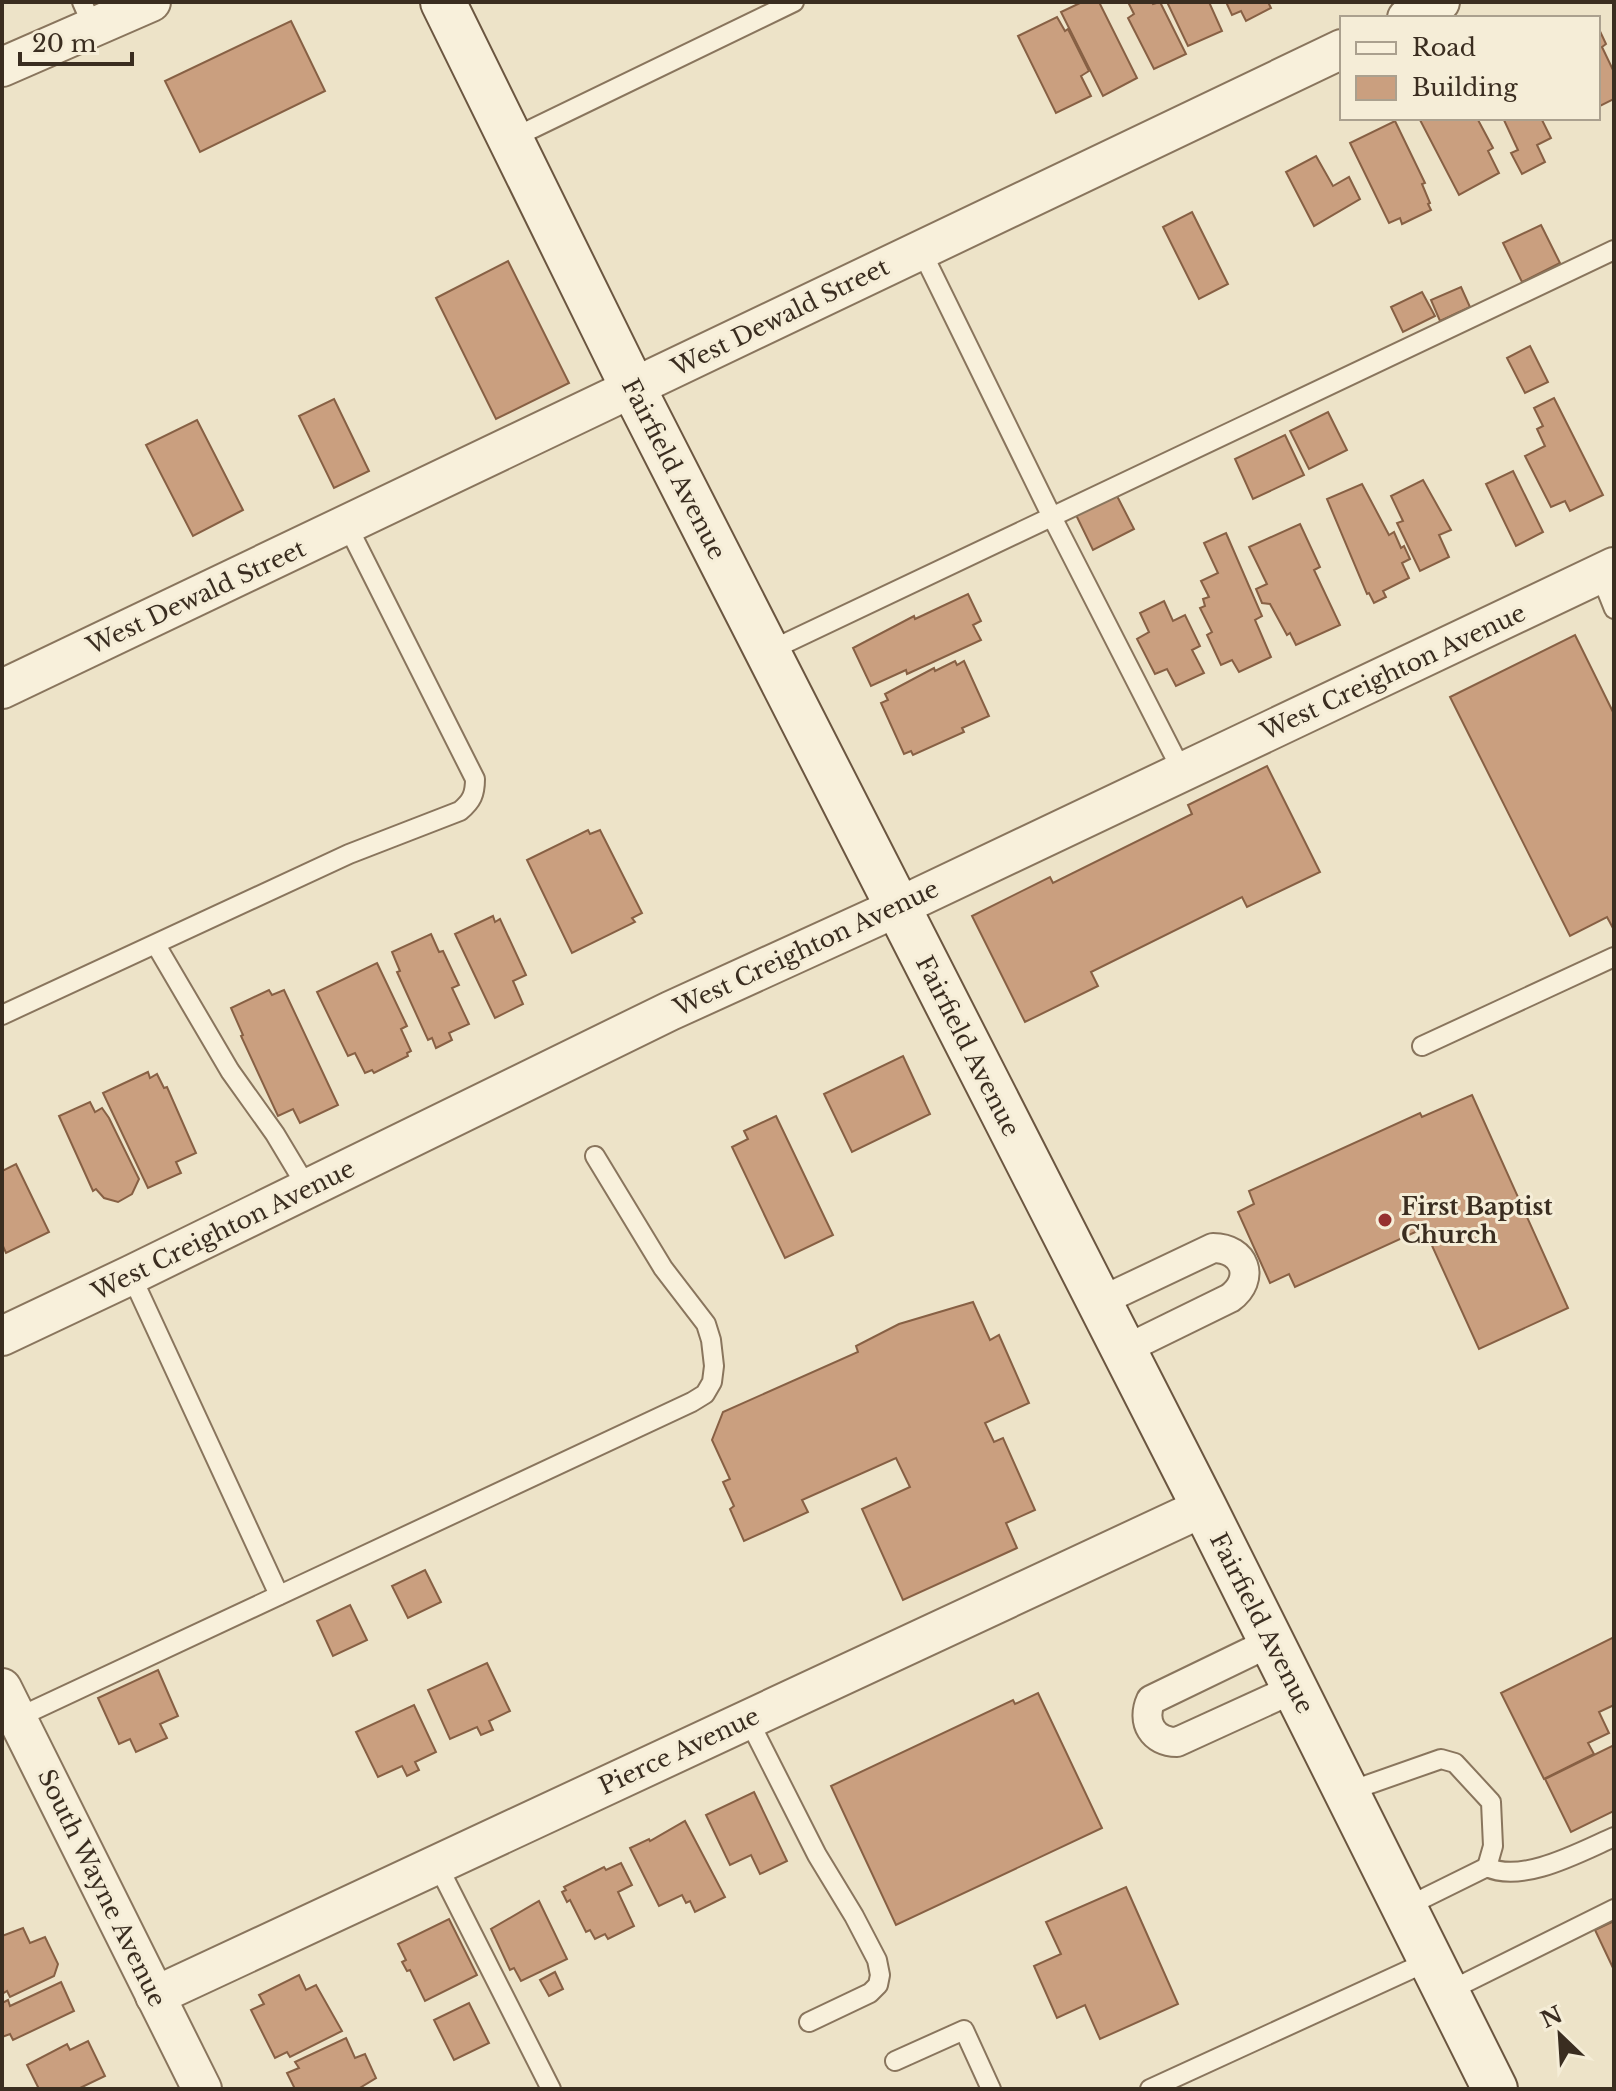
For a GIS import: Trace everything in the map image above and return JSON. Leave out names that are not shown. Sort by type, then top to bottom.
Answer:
[{"type":"main road","name":"Fairfield Avenue","points":[[443,2],[633,388],[1204,1507],[1495,2089]]},
{"type":"street","points":[[2,67],[88,14],[151,2]]},
{"type":"street","points":[[1411,16],[1440,2]]},
{"type":"street","name":"West Dewald Street","points":[[2,689],[1340,50]]},
{"type":"street","name":"West Creighton Avenue","points":[[2,1336],[670,1011],[898,907],[1607,570]]},
{"type":"street","points":[[1099,1302],[1213,1248],[1231,1251],[1238,1257],[1245,1272],[1240,1290],[1230,1298],[1124,1350]]},
{"type":"street","name":"Pierce Avenue","points":[[155,1996],[1204,1507]]},
{"type":"street","points":[[1271,1642],[1151,1700],[1147,1718],[1153,1733],[1160,1740],[1177,1742],[1295,1688]]},
{"type":"street","name":"South Wayne Avenue","points":[[10,1703],[202,2089]]},
{"type":"lane","points":[[511,139],[794,2]]},
{"type":"lane","points":[[921,250],[1053,519],[1182,771]]},
{"type":"lane","points":[[767,652],[1053,519],[1614,250]]},
{"type":"lane","points":[[2,1015],[349,854],[460,811],[475,793],[475,779],[347,525]]},
{"type":"lane","points":[[1607,570],[1614,609]]},
{"type":"lane","points":[[156,945],[230,1071],[275,1134],[308,1189]]},
{"type":"lane","points":[[1422,1046],[1614,957]]},
{"type":"lane","points":[[10,1703],[279,1595],[705,1394],[712,1382],[714,1366],[706,1324],[663,1268],[595,1156]]},
{"type":"lane","points":[[131,1275],[279,1595]]},
{"type":"lane","points":[[748,1719],[817,1855],[877,1960],[878,1985],[870,1993],[809,2022]]},
{"type":"lane","points":[[1347,1792],[1441,1759],[1455,1763],[1491,1802],[1493,1846],[1487,1867],[1404,1908]]},
{"type":"lane","points":[[1487,1867],[1500,1873],[1553,1864],[1614,1837]]},
{"type":"lane","points":[[437,1864],[551,2089]]},
{"type":"lane","points":[[1150,2089],[1614,1909]]},
{"type":"lane","points":[[895,2061],[964,2030],[991,2089]]},
{"type":"building","points":[[1082,2],[1099,2],[1137,78],[1103,96],[1061,12]]},
{"type":"building","points":[[1128,2],[1160,2],[1186,54],[1154,69],[1128,18],[1134,14]]},
{"type":"building","points":[[1167,2],[1209,2],[1222,31],[1188,46]]},
{"type":"building","points":[[1226,2],[1268,2],[1271,8],[1246,21],[1241,11],[1232,15]]},
{"type":"building","points":[[1057,17],[1065,31],[1068,29],[1089,71],[1081,76],[1091,96],[1056,113],[1018,36]]},
{"type":"building","points":[[291,21],[325,91],[200,152],[165,81]]},
{"type":"building","points":[[1600,31],[1606,44],[1602,47],[1614,72],[1614,99],[1600,106]]},
{"type":"building","points":[[1420,120],[1478,120],[1493,148],[1488,151],[1499,173],[1459,195]]},
{"type":"building","points":[[1504,120],[1542,120],[1551,138],[1537,145],[1545,162],[1522,174],[1511,153],[1518,150]]},
{"type":"building","points":[[1395,121],[1425,183],[1422,184],[1431,210],[1402,224],[1400,218],[1389,223],[1350,143]]},
{"type":"building","points":[[1316,156],[1333,186],[1349,177],[1360,199],[1314,226],[1286,172]]},
{"type":"building","points":[[1192,212],[1228,284],[1199,299],[1163,227]]},
{"type":"building","points":[[1541,225],[1560,263],[1522,282],[1503,243]]},
{"type":"building","points":[[508,261],[569,383],[496,419],[436,298]]},
{"type":"building","points":[[1461,287],[1470,307],[1440,321],[1431,300]]},
{"type":"building","points":[[1422,292],[1435,316],[1403,332],[1391,307]]},
{"type":"building","points":[[1530,346],[1548,382],[1525,393],[1507,358]]},
{"type":"building","points":[[1554,398],[1603,495],[1570,511],[1565,501],[1551,507],[1525,456],[1545,446],[1537,429],[1543,426],[1534,408]]},
{"type":"building","points":[[334,399],[369,471],[334,488],[299,416]]},
{"type":"building","points":[[1328,412],[1347,450],[1309,469],[1290,431]]},
{"type":"building","points":[[197,420],[243,510],[193,536],[146,445]]},
{"type":"building","points":[[1285,435],[1304,475],[1253,499],[1235,459]]},
{"type":"building","points":[[1513,471],[1543,532],[1516,546],[1486,484]]},
{"type":"building","points":[[1423,480],[1451,530],[1439,535],[1449,557],[1420,571],[1397,523],[1403,521],[1391,496]]},
{"type":"building","points":[[1362,484],[1389,535],[1394,532],[1410,559],[1402,563],[1409,578],[1383,591],[1386,597],[1374,603],[1367,594],[1327,499]]},
{"type":"building","points":[[1117,496],[1134,529],[1093,550],[1076,515]]},
{"type":"building","points":[[1300,524],[1320,567],[1314,570],[1340,625],[1296,645],[1270,604],[1262,603],[1256,589],[1267,584],[1249,547]]},
{"type":"building","points":[[1226,533],[1262,616],[1255,620],[1271,657],[1239,672],[1232,660],[1221,665],[1207,635],[1212,632],[1200,608],[1205,606],[1203,599],[1209,597],[1201,581],[1218,573],[1204,543]]},
{"type":"building","points":[[968,594],[981,621],[973,625],[981,640],[907,674],[906,670],[871,686],[853,648],[914,616],[915,619]]},
{"type":"building","points":[[1164,601],[1173,621],[1185,615],[1200,646],[1192,650],[1204,673],[1176,686],[1167,669],[1155,674],[1137,639],[1149,632],[1140,613]]},
{"type":"building","points":[[1575,635],[1614,714],[1614,930],[1607,917],[1570,936],[1450,697]]},
{"type":"building","points":[[955,661],[957,665],[964,661],[989,716],[962,728],[964,732],[913,755],[911,751],[904,754],[881,703],[888,700],[885,694],[934,668],[935,671]]},
{"type":"building","points":[[1267,766],[1320,872],[1247,907],[1242,897],[1091,972],[1098,986],[1025,1022],[972,916],[1050,877],[1053,883],[1192,814],[1188,805]]},
{"type":"building","points":[[588,830],[590,834],[600,830],[642,913],[632,918],[635,922],[572,953],[527,860]]},
{"type":"building","points":[[493,916],[495,922],[500,919],[526,975],[513,981],[523,1004],[495,1018],[455,934]]},
{"type":"building","points":[[431,934],[459,985],[452,988],[469,1024],[449,1033],[452,1040],[436,1048],[432,1038],[428,1040],[397,972],[400,971],[392,952]]},
{"type":"building","points":[[377,963],[407,1026],[401,1029],[411,1051],[407,1053],[408,1056],[374,1073],[372,1070],[365,1073],[355,1053],[348,1056],[317,992]]},
{"type":"building","points":[[269,990],[272,995],[284,990],[338,1105],[300,1123],[293,1109],[278,1116],[231,1008]]},
{"type":"building","points":[[903,1056],[930,1114],[852,1152],[824,1094]]},
{"type":"building","points":[[148,1072],[150,1078],[157,1074],[164,1088],[167,1087],[196,1153],[176,1162],[181,1173],[148,1188],[103,1093]]},
{"type":"building","name":"First Baptist Church","points":[[1472,1095],[1568,1308],[1479,1349],[1424,1228],[1295,1287],[1289,1274],[1270,1283],[1238,1212],[1254,1204],[1249,1191],[1420,1113],[1422,1117]]},
{"type":"building","points":[[90,1102],[95,1112],[102,1108],[109,1118],[139,1179],[132,1194],[118,1202],[104,1198],[96,1189],[93,1191],[59,1116]]},
{"type":"building","points":[[776,1116],[833,1235],[785,1258],[732,1147],[748,1139],[744,1131]]},
{"type":"building","points":[[16,1164],[49,1232],[6,1253],[2,1244],[2,1171]]},
{"type":"building","points":[[973,1302],[990,1340],[999,1335],[1029,1403],[985,1423],[994,1442],[1003,1438],[1035,1510],[1006,1523],[1017,1548],[903,1600],[862,1509],[910,1487],[896,1458],[802,1500],[808,1512],[744,1541],[730,1509],[734,1506],[723,1482],[730,1479],[712,1440],[723,1412],[858,1352],[856,1346],[899,1324]]},
{"type":"building","points":[[425,1570],[441,1602],[408,1618],[392,1586]]},
{"type":"building","points":[[350,1605],[367,1640],[333,1656],[317,1621]]},
{"type":"building","points":[[1614,1637],[1614,1705],[1599,1712],[1609,1733],[1588,1743],[1594,1754],[1544,1779],[1501,1693]]},
{"type":"building","points":[[487,1663],[510,1711],[489,1721],[493,1730],[481,1735],[477,1727],[450,1739],[428,1690]]},
{"type":"building","points":[[158,1670],[178,1716],[160,1724],[167,1738],[136,1752],[130,1739],[119,1744],[98,1698]]},
{"type":"building","points":[[1038,1693],[1102,1828],[896,1925],[831,1786],[1013,1700],[1015,1704]]},
{"type":"building","points":[[414,1705],[436,1752],[415,1762],[419,1770],[407,1776],[402,1766],[378,1777],[356,1732]]},
{"type":"building","points":[[1614,1745],[1614,1811],[1571,1832],[1545,1779]]},
{"type":"building","points":[[754,1792],[787,1861],[760,1874],[751,1855],[730,1865],[706,1815]]},
{"type":"building","points":[[685,1821],[725,1897],[695,1912],[690,1901],[686,1903],[682,1895],[659,1906],[630,1848],[650,1841]]},
{"type":"building","points":[[621,1863],[632,1885],[618,1892],[634,1926],[608,1939],[605,1934],[595,1939],[590,1930],[586,1932],[570,1900],[567,1902],[562,1892],[566,1890],[564,1887],[604,1867],[606,1870]]},
{"type":"building","points":[[1126,1887],[1178,2004],[1100,2039],[1085,2005],[1057,2018],[1034,1966],[1061,1954],[1046,1922]]},
{"type":"building","points":[[539,1901],[567,1959],[521,1981],[514,1968],[510,1970],[491,1929]]},
{"type":"building","points":[[449,1919],[477,1975],[425,2001],[410,1970],[407,1971],[402,1962],[406,1960],[398,1944]]},
{"type":"building","points":[[1614,1921],[1614,1970],[1595,1930]]},
{"type":"building","points":[[23,1928],[30,1943],[45,1937],[58,1964],[54,1976],[10,1997],[7,1991],[2,1994],[2,1936]]},
{"type":"building","points":[[555,1972],[563,1989],[549,1996],[540,1980]]},
{"type":"building","points":[[299,1975],[306,1990],[316,1985],[342,2031],[290,2057],[287,2052],[275,2058],[251,2010],[264,2004],[259,1995]]},
{"type":"building","points":[[61,1982],[74,2011],[13,2040],[10,2034],[2,2037],[2,2003],[8,2000],[10,2006]]},
{"type":"building","points":[[469,2003],[489,2043],[454,2060],[434,2020]]},
{"type":"building","points":[[346,2038],[355,2058],[365,2054],[376,2078],[358,2089],[295,2089],[287,2073],[299,2068],[295,2062]]},
{"type":"building","points":[[88,2041],[105,2076],[78,2089],[39,2089],[27,2065],[67,2044],[70,2050]]},
{"type":"place","name":"First Baptist Church","points":[[1385,1220]]}]
